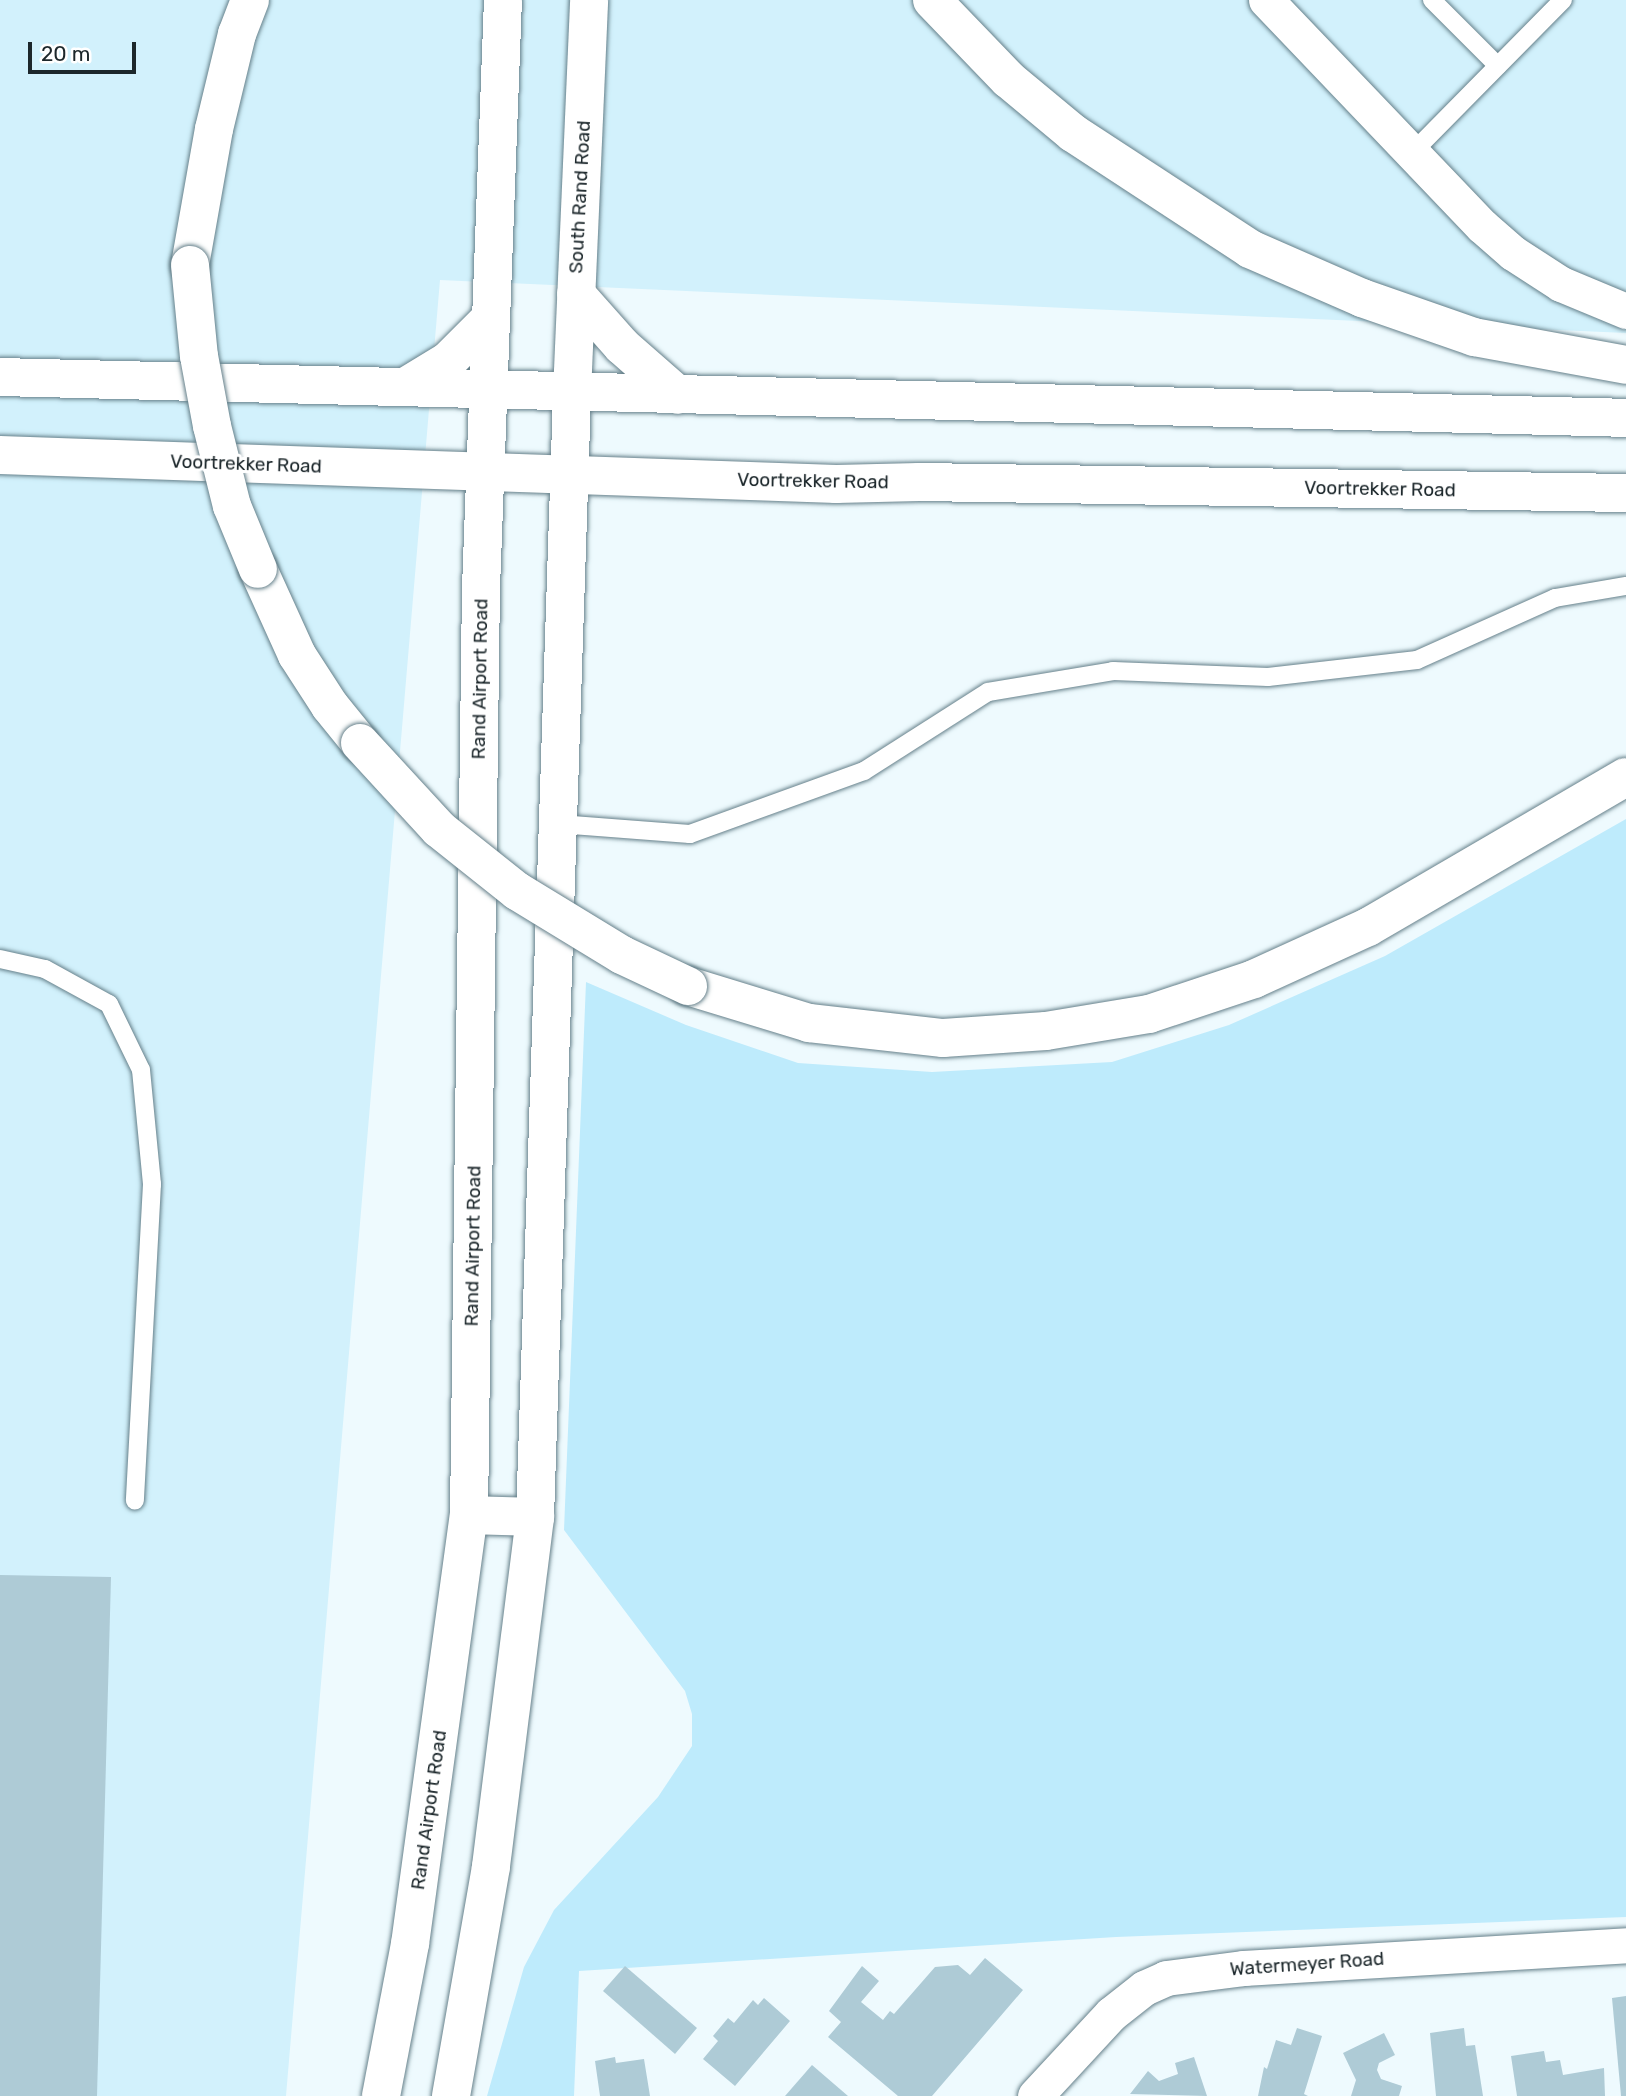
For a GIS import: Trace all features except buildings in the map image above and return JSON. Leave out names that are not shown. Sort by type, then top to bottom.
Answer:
[{"type":"main road","points":[[250,0],[237,34],[214,129],[190,265],[199,356],[212,426],[232,506],[297,655],[360,743],[439,828],[499,878],[622,955],[688,985],[809,1023],[943,1038],[1046,1031],[1149,1014],[1254,979],[1368,927],[1626,777]]},
{"type":"main road","points":[[487,389],[503,0]]},
{"type":"main road","name":"South Rand Road","points":[[572,393],[589,0]]},
{"type":"main road","points":[[932,0],[1008,79],[1073,133],[1250,249],[1362,298],[1474,337],[1626,365]]},
{"type":"main road","points":[[576,294],[622,346],[678,395]]},
{"type":"main road","points":[[405,387],[448,361],[491,319]]},
{"type":"main road","points":[[0,377],[1626,418]]},
{"type":"main road","name":"Rand Airport Road","points":[[381,2096],[410,1944],[468,1515],[487,389]]},
{"type":"main road","points":[[451,2096],[491,1866],[535,1517],[572,393]]},
{"type":"main road","name":"Voortrekker Road","points":[[0,455],[836,484],[919,482],[1626,493]]},
{"type":"main road","points":[[468,1515],[535,1517]]},
{"type":"street","points":[[1266,0],[1412,153],[1513,253],[1561,284],[1626,311]]},
{"type":"street","name":"Watermeyer Road","points":[[1035,2096],[1111,2014],[1144,1988],[1166,1978],[1244,1968],[1626,1945]]},
{"type":"lane","points":[[1432,0],[1498,66]]},
{"type":"lane","points":[[1412,153],[1563,0]]},
{"type":"lane","points":[[559,824],[690,834],[864,771],[988,692],[1112,671],[1268,677],[1417,660],[1555,598],[1626,586]]},
{"type":"lane","points":[[0,959],[45,970],[109,1004],[141,1070],[152,1184],[135,1501]]},
{"type":"shaded area","points":[[0,0],[1626,0],[1626,333],[440,280],[286,2096],[0,2096]]},
{"type":"shaded area","points":[[1626,819],[1626,1917],[1116,1937],[579,1971],[574,2096],[487,2096],[524,1967],[554,1910],[658,1797],[692,1746],[692,1714],[685,1691],[564,1530],[586,982],[686,1025],[798,1063],[932,1072],[1112,1062],[1229,1025],[1385,956]]}]
